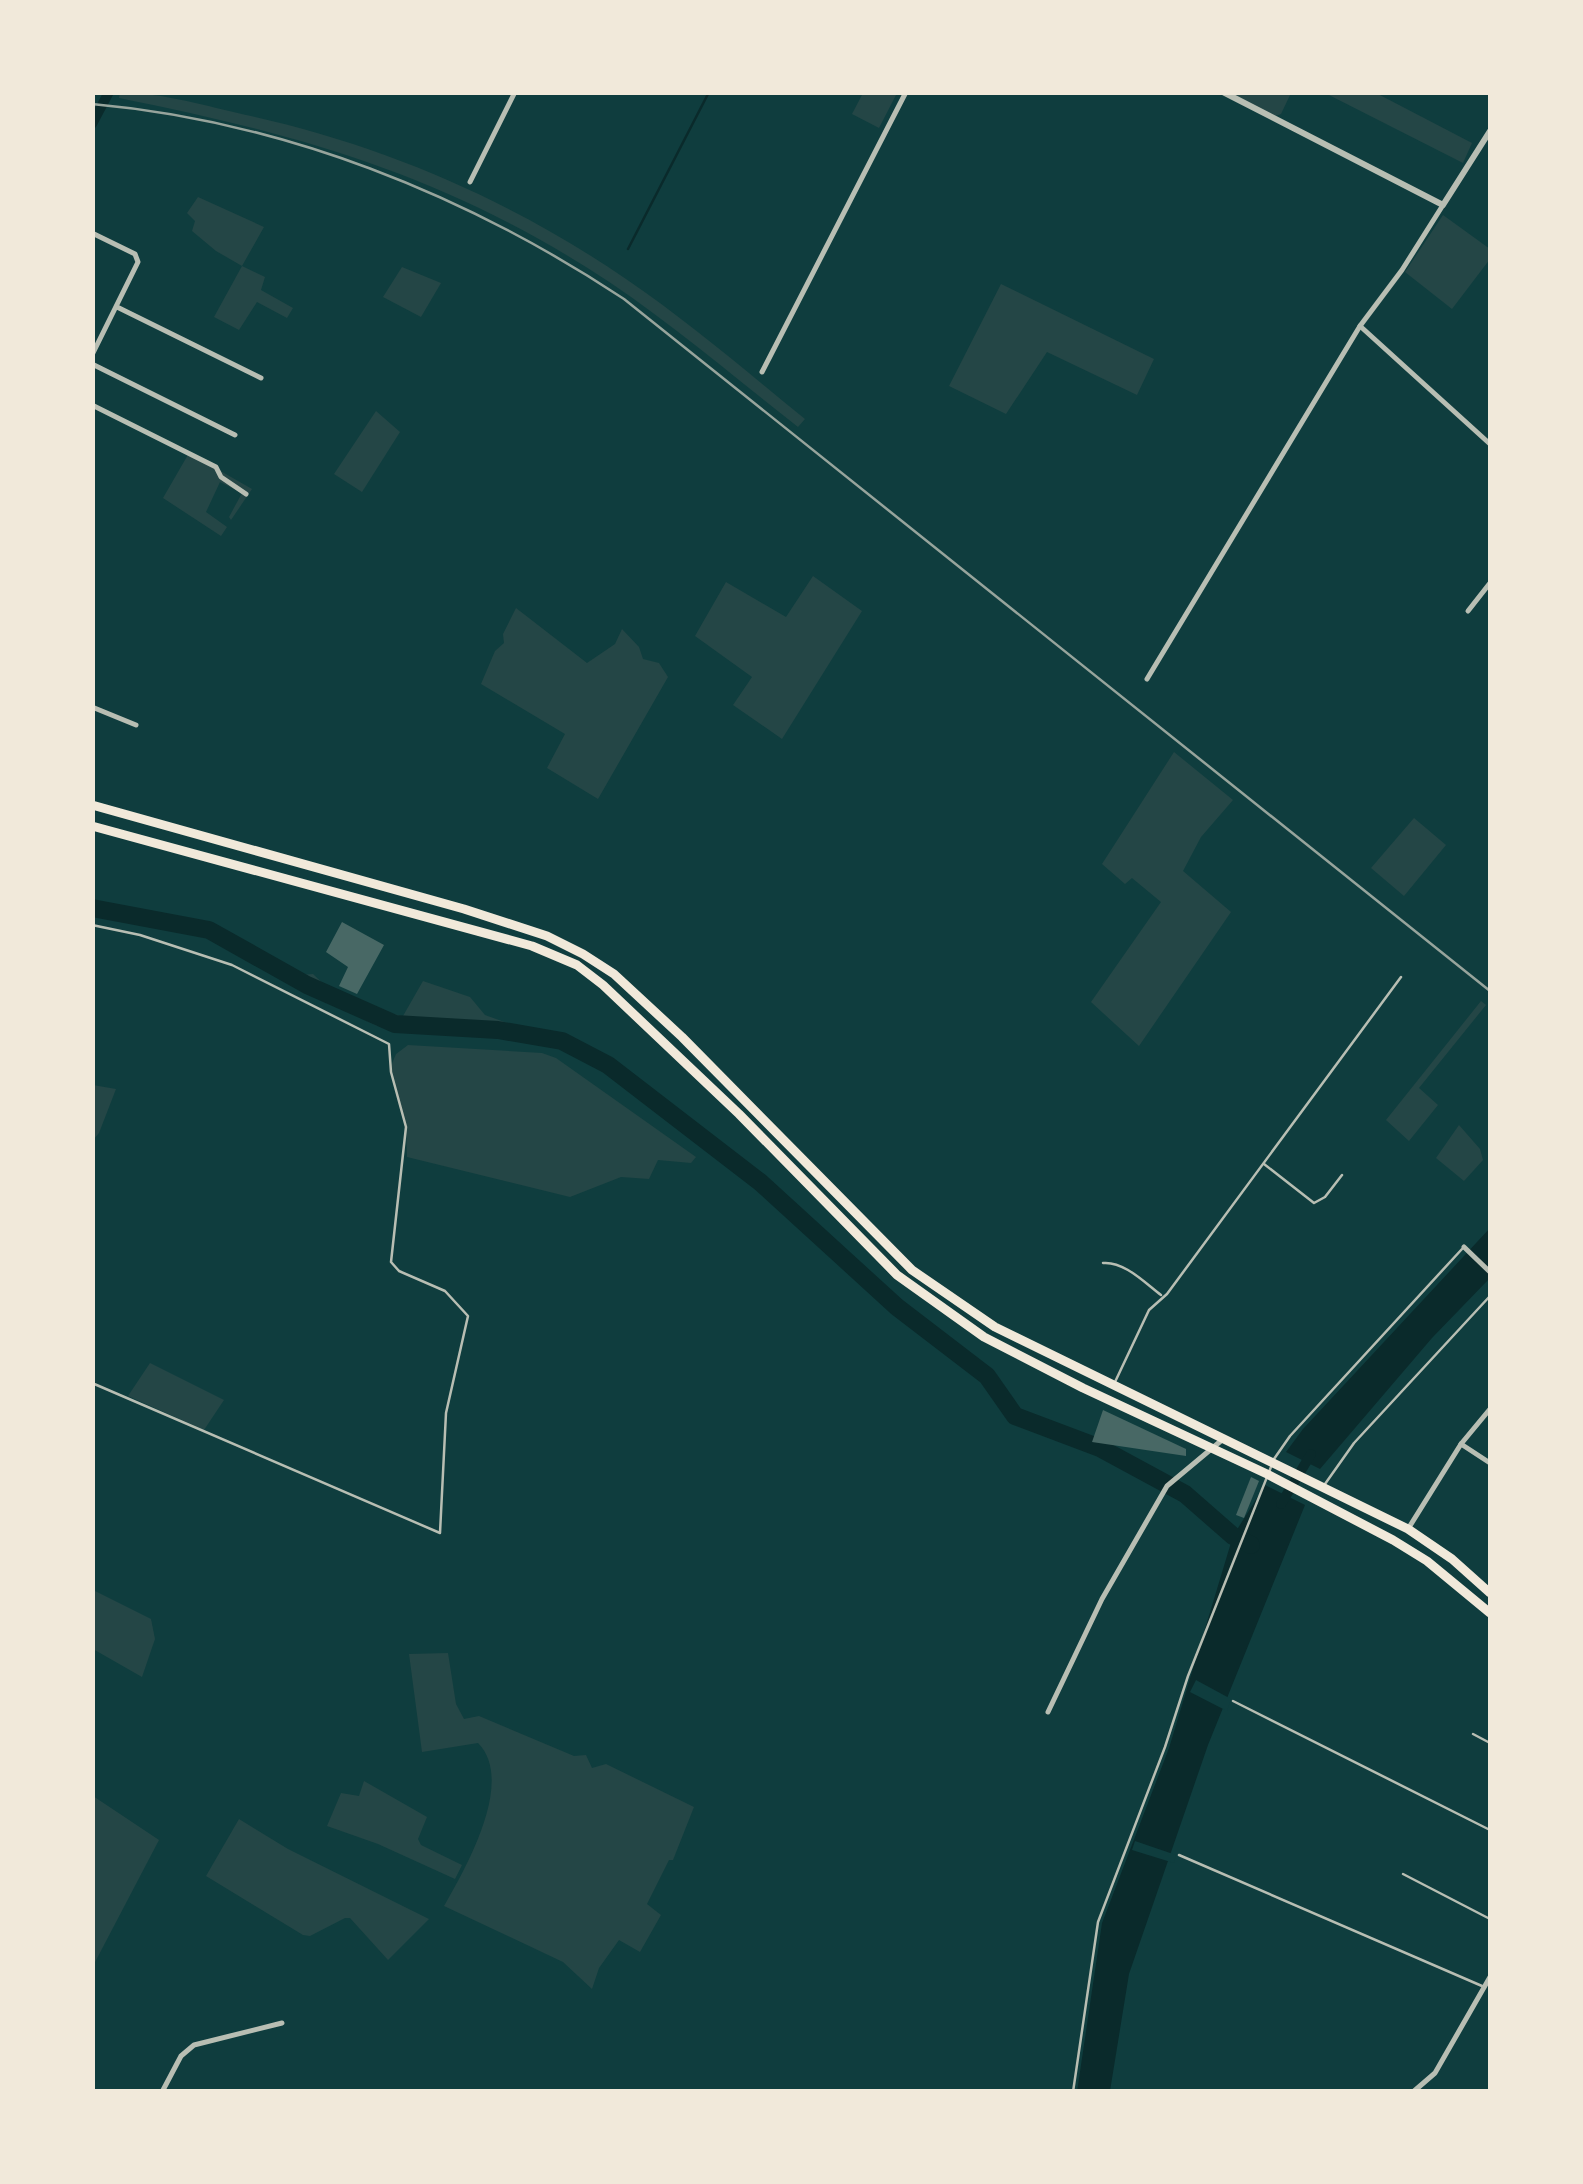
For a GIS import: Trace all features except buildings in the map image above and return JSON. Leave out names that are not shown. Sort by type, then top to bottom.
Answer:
[{"type":"main road","points":[[92,806],[548,936],[614,974],[748,1102],[912,1270],[994,1326],[1408,1528],[1490,1593]]},
{"type":"main road","points":[[92,826],[532,946],[577,965],[676,1053],[897,1275],[984,1337],[1316,1499],[1427,1562],[1490,1613]]},
{"type":"main road","points":[[274,876],[299,864]]},
{"type":"street","points":[[470,182],[516,92]]},
{"type":"street","points":[[762,372],[906,92]]},
{"type":"street","points":[[1223,92],[1443,205]]},
{"type":"street","points":[[1147,679],[1360,326],[1402,270],[1490,130]]},
{"type":"street","points":[[92,234],[135,254],[138,262],[92,355]]},
{"type":"street","points":[[118,306],[261,378]]},
{"type":"street","points":[[1360,326],[1490,444]]},
{"type":"street","points":[[92,329],[104,334]]},
{"type":"street","points":[[92,364],[235,435]]},
{"type":"street","points":[[92,405],[216,467],[221,476],[246,494]]},
{"type":"street","points":[[1468,611],[1490,582]]},
{"type":"street","points":[[92,707],[136,725]]},
{"type":"street","points":[[1466,1249],[1490,1272]]},
{"type":"street","points":[[1408,1528],[1460,1444],[1490,1409]]},
{"type":"street","points":[[1048,1712],[1102,1599],[1167,1486],[1224,1438]]},
{"type":"street","points":[[1460,1444],[1490,1463]]},
{"type":"street","points":[[1413,2092],[1435,2073],[1490,1977]]},
{"type":"street","points":[[162,2092],[180,2056],[194,2045],[282,2023]]},
{"type":"lane","points":[[92,925],[232,965],[389,1044],[390,1072],[406,1127],[391,1262],[399,1271],[445,1291],[468,1316],[446,1413],[440,1533],[92,1383]]},
{"type":"lane","points":[[1114,1385],[1149,1310],[1263,1164],[1401,976]]},
{"type":"lane","points":[[1263,1164],[1314,1202],[1325,1197],[1342,1175]]},
{"type":"lane","points":[[1073,2092],[1098,1922],[1267,1474],[1290,1436],[1466,1249]]},
{"type":"lane","points":[[1103,1263],[1111,1262],[1135,1274],[1162,1296]]},
{"type":"lane","points":[[1324,1485],[1354,1443],[1490,1296]]},
{"type":"lane","points":[[1233,1702],[1490,1830]]},
{"type":"lane","points":[[1473,1734],[1490,1743]]},
{"type":"lane","points":[[1179,1855],[1483,1987]]},
{"type":"lane","points":[[1403,1874],[1490,1919]]},
{"type":"shaded area","points":[[120,93],[183,100],[297,127],[396,159],[491,200],[626,279],[805,419],[798,427],[614,285],[473,205],[361,160],[244,126],[119,98]]},
{"type":"shaded area","points":[[863,93],[896,95],[879,128],[852,114]]},
{"type":"shaded area","points":[[1228,93],[1291,93],[1281,114],[1275,116]]},
{"type":"shaded area","points":[[1325,93],[1376,93],[1472,143],[1463,163]]},
{"type":"shaded area","points":[[198,197],[264,227],[242,266],[192,231],[195,221],[187,213]]},
{"type":"shaded area","points":[[1443,215],[1490,249],[1490,259],[1452,309],[1405,272]]},
{"type":"shaded area","points":[[242,266],[265,277],[261,290],[293,308],[287,318],[257,302],[239,330],[214,317]]},
{"type":"shaded area","points":[[402,267],[441,283],[421,317],[383,297]]},
{"type":"shaded area","points":[[1001,284],[1154,359],[1137,395],[1047,352],[1006,414],[949,386]]},
{"type":"shaded area","points":[[376,411],[400,432],[362,492],[334,474]]},
{"type":"shaded area","points":[[189,453],[252,489],[231,520],[242,493],[220,482],[206,512],[227,527],[221,536],[163,498]]},
{"type":"shaded area","points":[[813,576],[862,611],[782,739],[733,705],[752,677],[695,636],[726,582],[786,617]]},
{"type":"shaded area","points":[[516,608],[587,663],[615,644],[622,629],[639,647],[643,659],[659,663],[668,677],[598,799],[547,768],[565,734],[481,684],[495,651],[504,643],[503,634]]},
{"type":"shaded area","points":[[1174,752],[1233,800],[1201,837],[1183,871],[1231,912],[1139,1046],[1091,1002],[1161,902],[1132,878],[1125,884],[1102,864]]},
{"type":"shaded area","points":[[1414,818],[1446,845],[1404,896],[1371,868]]},
{"type":"shaded area","points":[[313,974],[354,1002],[403,1016],[423,981],[470,997],[485,1015],[524,1029],[544,1030],[561,1048],[477,1034],[377,1026],[310,993],[289,976]]},
{"type":"shaded area","points":[[1481,1001],[1486,1005],[1419,1088],[1438,1105],[1409,1141],[1386,1120]]},
{"type":"shaded area","points":[[408,1045],[542,1053],[556,1058],[696,1157],[691,1163],[658,1160],[649,1179],[621,1177],[570,1197],[407,1157],[406,1126],[391,1066],[396,1054]]},
{"type":"shaded area","points":[[93,1085],[116,1089],[93,1140]]},
{"type":"shaded area","points":[[1459,1125],[1480,1149],[1483,1160],[1464,1181],[1436,1158]]},
{"type":"shaded area","points":[[1490,1228],[1490,1278],[1432,1338],[1320,1469],[1286,1452],[1303,1429]]},
{"type":"shaded area","points":[[150,1363],[224,1400],[204,1430],[128,1396]]},
{"type":"shaded area","points":[[1265,1485],[1305,1505],[1208,1745],[1129,1974],[1110,2091],[1077,2092],[1102,1923],[1169,1748],[1233,1536]]},
{"type":"shaded area","points":[[93,1590],[151,1619],[155,1639],[142,1677],[93,1649]]},
{"type":"shaded area","points":[[448,1653],[456,1704],[464,1719],[479,1716],[574,1756],[586,1755],[592,1768],[606,1764],[694,1807],[673,1860],[669,1860],[647,1904],[661,1915],[640,1952],[619,1940],[599,1968],[592,1989],[563,1962],[444,1906],[483,1825],[492,1779],[488,1759],[478,1743],[422,1752],[409,1654]]},
{"type":"shaded area","points":[[364,1781],[427,1817],[418,1839],[421,1845],[462,1865],[455,1879],[327,1826],[341,1793],[359,1796]]},
{"type":"shaded area","points":[[93,1796],[159,1840],[93,1966],[92,1965]]},
{"type":"shaded area","points":[[239,1819],[288,1849],[429,1919],[388,1960],[350,1918],[310,1936],[303,1935],[206,1876]]},
{"type":"pier","points":[[1196,1680],[1231,1699],[1227,1711],[1190,1692]]},
{"type":"pier","points":[[1135,1841],[1176,1855],[1174,1863],[1132,1850]]},
{"type":"waterway","points":[[92,124],[109,92]]},
{"type":"waterway","points":[[628,249],[709,92]]},
{"type":"waterway","points":[[92,908],[209,930],[307,985],[395,1024],[498,1030],[562,1041],[608,1065],[760,1182],[897,1307],[987,1376],[1015,1416],[1100,1448],[1185,1494],[1233,1536],[1251,1545]]},
{"type":"waterway","points":[[1281,1504],[1311,1454]]},
{"type":"railway","points":[[92,104],[233,127],[370,168],[501,227],[624,299],[1490,991]]}]
